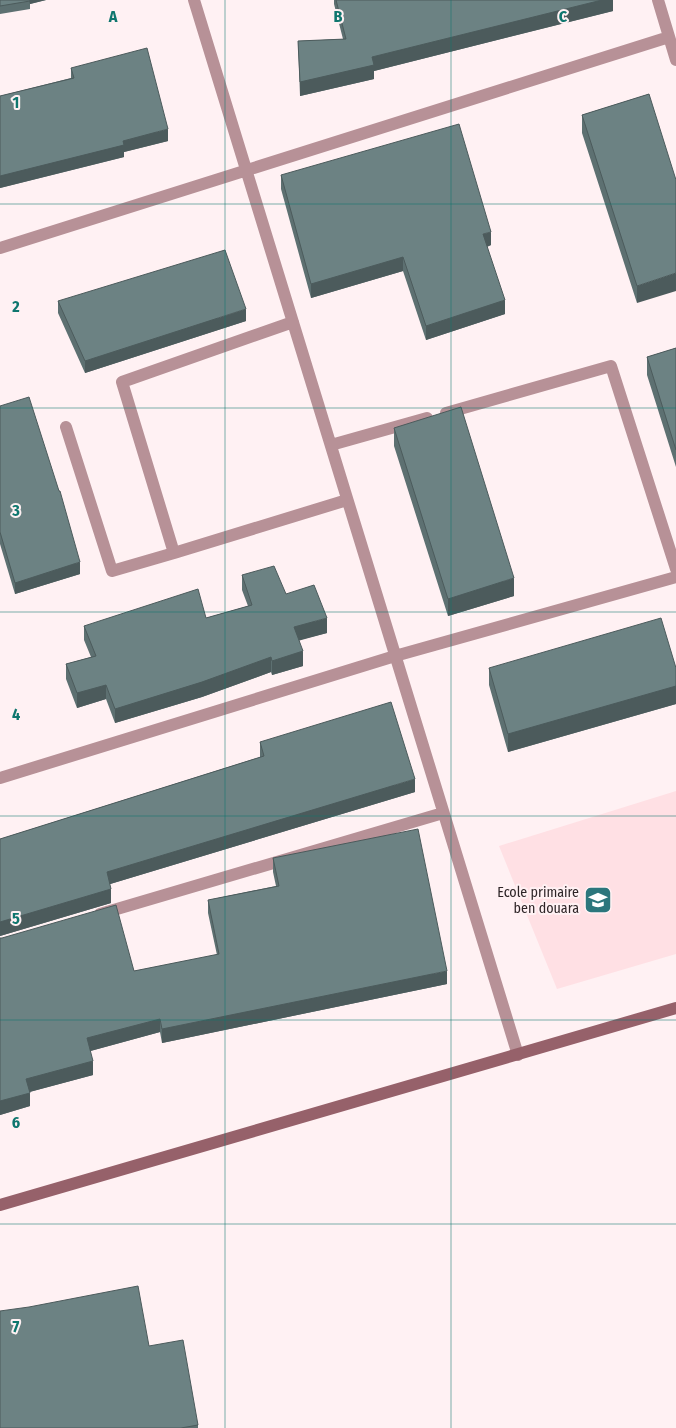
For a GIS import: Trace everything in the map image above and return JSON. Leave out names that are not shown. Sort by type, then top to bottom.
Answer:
[{"type":"main road","points":[[0,1205],[676,1008]]},
{"type":"street","points":[[194,0],[518,1055]]},
{"type":"street","points":[[658,0],[676,60]]},
{"type":"street","points":[[0,248],[670,37]]},
{"type":"street","points":[[174,553],[122,382],[293,322]]},
{"type":"street","points":[[331,445],[611,366],[676,569]]},
{"type":"street","points":[[66,427],[112,571],[347,500]]},
{"type":"street","points":[[0,778],[395,656],[676,576]]},
{"type":"street","points":[[85,919],[443,813]]},
{"type":"shaded area","name":"Ecole primaire ben douara","points":[[676,791],[676,954],[557,989],[499,846]]},
{"type":"building","points":[[0,0],[30,0],[30,1],[0,6]]},
{"type":"building","points":[[336,0],[602,0],[372,57],[374,65],[300,82],[298,41],[346,39]]},
{"type":"building","points":[[147,48],[168,129],[123,141],[124,145],[0,176],[0,96],[74,78],[71,68]]},
{"type":"building","points":[[649,94],[676,180],[676,273],[637,286],[582,115]]},
{"type":"building","points":[[459,124],[491,232],[483,234],[505,300],[426,326],[403,257],[311,284],[281,175]]},
{"type":"building","points":[[225,250],[246,309],[85,361],[58,301]]},
{"type":"building","points":[[676,348],[676,450],[647,357]]},
{"type":"building","points":[[29,397],[60,491],[80,562],[15,583],[0,532],[0,406]]},
{"type":"building","points":[[461,407],[514,578],[448,599],[394,428]]},
{"type":"building","points":[[274,566],[286,594],[314,585],[327,618],[294,627],[303,651],[272,661],[271,657],[202,682],[115,709],[106,685],[77,693],[66,664],[96,656],[84,626],[198,589],[206,618],[252,605],[242,575]]},
{"type":"building","points":[[661,618],[676,668],[676,686],[508,734],[489,668]]},
{"type":"building","points":[[391,702],[415,779],[107,872],[111,889],[0,922],[0,839],[264,756],[260,742]]},
{"type":"building","points":[[418,829],[447,971],[162,1029],[160,1019],[87,1038],[93,1061],[26,1079],[30,1093],[0,1101],[0,938],[116,905],[134,971],[219,954],[208,900],[279,886],[273,858]]},
{"type":"building","points":[[138,1286],[149,1346],[183,1340],[198,1425],[181,1428],[0,1428],[0,1311]]},
{"type":"place","name":"Ecole primaire ben douara","points":[[598,900]]}]
